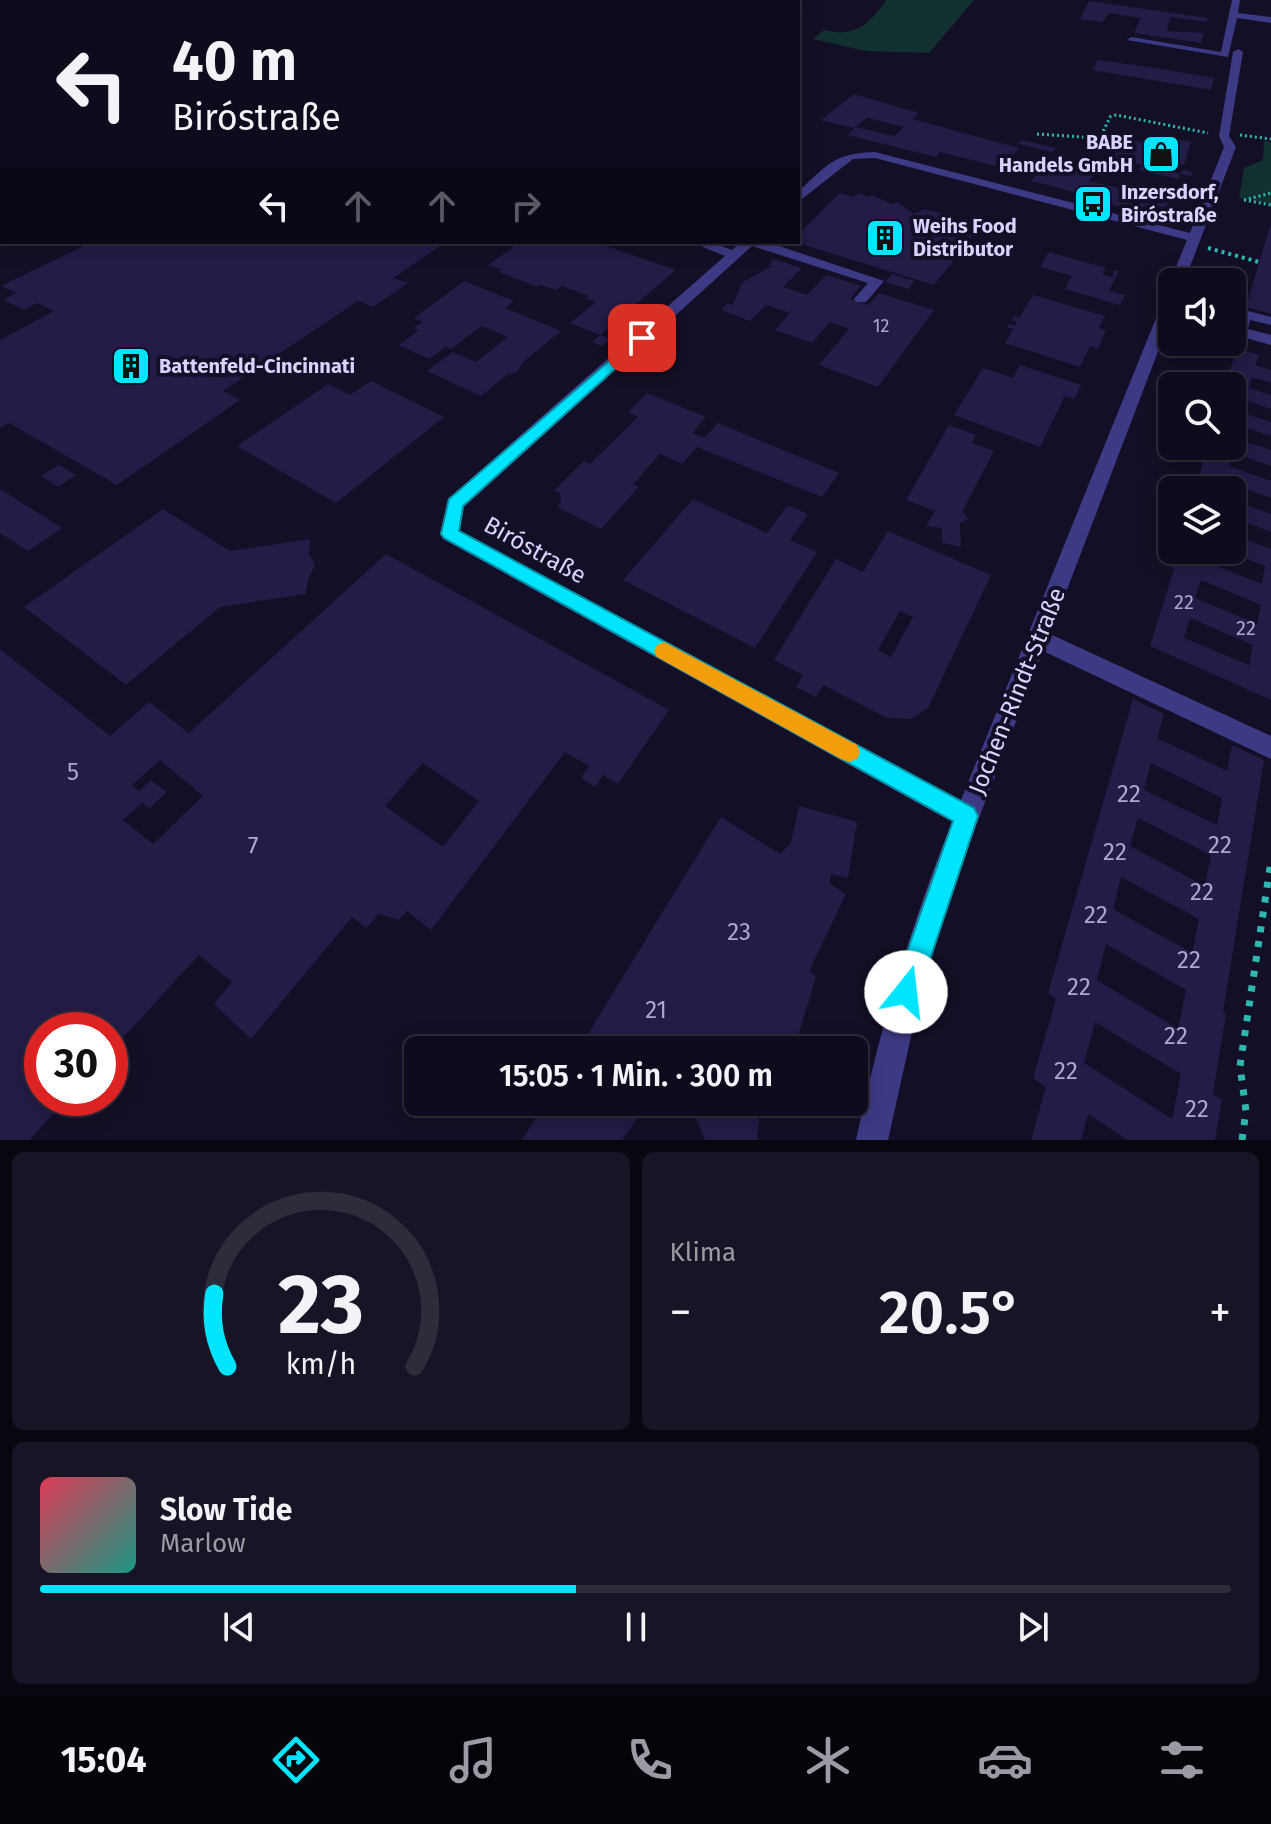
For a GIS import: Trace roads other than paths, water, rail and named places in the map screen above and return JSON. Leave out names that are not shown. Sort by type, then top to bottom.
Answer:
[{"type":"street","points":[[1225,55],[1236,0]]},
{"type":"street","points":[[1233,15],[1271,20]]},
{"type":"street","points":[[1131,40],[1225,55],[1238,54],[1225,134],[1230,147],[1182,268]]},
{"type":"street","points":[[800,196],[833,166],[850,156],[875,155],[1193,241]]},
{"type":"street","points":[[722,244],[746,246],[877,281],[861,299]]},
{"type":"street","name":"Biróstraße","points":[[746,246],[455,504],[450,534],[966,816]]},
{"type":"street","points":[[1246,316],[1271,321]]},
{"type":"street","points":[[1246,333],[1271,340]]},
{"type":"street","name":"Jochen-Rindt-Straße","points":[[872,1140],[890,1050],[914,964],[966,816],[1158,337]]},
{"type":"street","points":[[1039,639],[1271,748]]},
{"type":"place","name":"BABE Handels GmbH","points":[[1161,154]]},
{"type":"place","name":"Inzersdorf, Biróstraße","points":[[1093,204]]},
{"type":"place","name":"Weihs Food Distributor","points":[[885,238]]},
{"type":"place","name":"Battenfeld-Cincinnati","points":[[131,366]]}]
